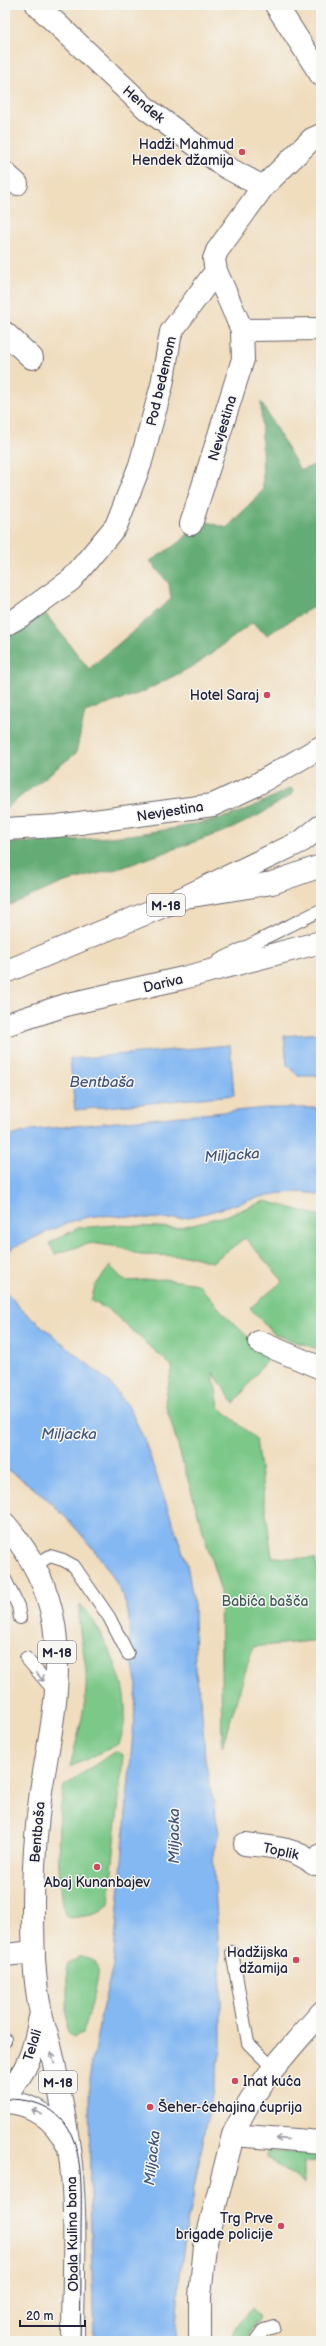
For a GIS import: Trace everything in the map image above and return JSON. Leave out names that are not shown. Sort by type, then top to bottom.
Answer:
[{"type":"street","name":"Hendek","points":[[37,5],[147,110],[224,166],[264,187]]},
{"type":"street","points":[[276,5],[321,75]]},
{"type":"street","points":[[216,271],[214,259],[217,251],[264,187],[312,139],[320,136]]},
{"type":"street","name":"Nevjestina","points":[[191,524],[243,359],[242,330],[216,271]]},
{"type":"street","name":"Pod bedemom","points":[[5,625],[21,616],[71,580],[116,526],[142,458],[162,385],[171,332],[216,271]]},
{"type":"street","points":[[242,330],[321,329]]},
{"type":"street","points":[[5,333],[32,358]]},
{"type":"street","name":"Nevjestina","points":[[5,829],[57,826],[213,805],[254,786],[321,747]]},
{"type":"street","name":"M-18","points":[[5,972],[183,898],[302,841],[321,826]]},
{"type":"street","points":[[183,898],[272,883],[321,866]]},
{"type":"street","name":"Dariva","points":[[5,1025],[68,1004],[183,978],[321,942]]},
{"type":"street","points":[[259,1342],[321,1368]]},
{"type":"street","name":"Bentbaša","points":[[5,1524],[18,1540],[34,1566],[48,1594],[57,1647],[57,1694],[35,1851],[34,1952],[41,2014],[57,2075],[70,2151]]},
{"type":"street","name":"Toplik","points":[[245,1844],[284,1849],[303,1855],[319,1863]]},
{"type":"street","points":[[5,1955],[34,1952]]},
{"type":"street","points":[[200,2341],[200,2296],[205,2246],[233,2135],[239,2119],[274,2069],[321,2013]]},
{"type":"street","name":"Telali","points":[[5,2094],[19,2078],[30,2058],[37,2039],[41,2014]]},
{"type":"street","name":"M-18","points":[[5,2102],[31,2108],[50,2118],[61,2131],[70,2151]]},
{"type":"street","points":[[233,2135],[321,2142]]},
{"type":"street","name":"Obala Kulina bana","points":[[70,2151],[72,2184],[73,2341]]},
{"type":"lane","points":[[183,978],[321,910]]},
{"type":"lane","points":[[34,1566],[50,1556],[63,1560],[74,1566],[109,1617],[128,1654]]},
{"type":"lane","points":[[5,1580],[16,1600],[20,1618]]},
{"type":"lane","points":[[26,1658],[57,1694]]},
{"type":"lane","points":[[232,1952],[248,2043],[274,2069]]},
{"type":"lane","points":[[256,2341],[264,2330],[274,2327]]},
{"type":"green space","points":[[261,402],[300,470],[321,463],[321,602],[267,635],[252,623],[199,663],[143,692],[85,712],[76,753],[5,809],[5,628],[41,608],[89,669],[171,599],[169,584],[150,561],[180,542],[201,520],[227,528],[263,490]]},
{"type":"green space","points":[[291,788],[293,791],[291,795],[261,814],[231,829],[121,868],[65,882],[5,907],[5,843],[89,839],[145,833],[201,823],[228,816],[252,807]]},
{"type":"green space","points":[[265,1201],[321,1216],[321,1350],[275,1335],[250,1308],[283,1281],[245,1238],[212,1262],[189,1256],[140,1255],[119,1247],[91,1243],[55,1254],[49,1243],[78,1228],[115,1225],[177,1228],[228,1215]]},
{"type":"green space","name":"Babića bašča","points":[[110,1266],[125,1281],[164,1279],[198,1284],[225,1315],[269,1357],[234,1404],[213,1372],[219,1407],[256,1439],[272,1557],[315,1559],[321,1584],[321,1640],[253,1647],[222,1747],[220,1589],[165,1402],[172,1366],[108,1309],[91,1301],[95,1286]]},
{"type":"green space","points":[[80,1605],[93,1620],[115,1664],[123,1690],[125,1716],[119,1744],[70,1767],[84,1708],[86,1685],[86,1673],[79,1622]]},
{"type":"green space","points":[[118,1751],[123,1755],[109,1904],[102,1911],[97,1913],[71,1918],[66,1916],[64,1910],[58,1848],[61,1801],[64,1786],[111,1754]]},
{"type":"green space","points":[[79,1957],[91,1959],[97,1966],[98,1974],[93,2000],[83,2033],[74,2037],[67,2031],[67,1970],[69,1964]]},
{"type":"green space","points":[[267,2151],[316,2152],[317,2161],[304,2162],[304,2184],[266,2157]]},
{"type":"green space","points":[[252,2308],[260,2318],[252,2328],[246,2341],[231,2341],[232,2336],[242,2319]]},
{"type":"water","points":[[321,1033],[321,1076],[298,1076],[287,1065],[284,1036]]},
{"type":"water","name":"Bentbaša","points":[[230,1045],[234,1095],[75,1110],[70,1059]]},
{"type":"water","name":"Miljacka","points":[[267,1108],[321,1108],[321,1195],[303,1192],[268,1195],[199,1215],[182,1218],[158,1219],[110,1216],[88,1217],[59,1226],[12,1248],[5,1256],[5,1138],[31,1130]]},
{"type":"water","name":"Miljacka","points":[[5,1290],[20,1308],[108,1381],[129,1407],[144,1439],[187,1564],[194,1605],[195,1669],[201,1699],[205,1759],[219,1833],[213,1853],[221,1986],[221,2049],[187,2224],[180,2275],[175,2341],[94,2341],[90,2198],[89,2079],[101,2014],[113,1965],[137,1686],[131,1654],[129,1619],[126,1604],[107,1568],[92,1548],[57,1509],[39,1492],[5,1469]]},
{"type":"tram line","points":[[5,2099],[33,2102],[53,2111],[66,2126],[75,2144],[81,2188],[80,2341]]},
{"type":"place","name":"Hadži Mahmud Hendek džamija","points":[[242,152]]},
{"type":"place","name":"Hotel Saraj","points":[[267,695]]},
{"type":"place","name":"Abaj Kunanbajev","points":[[97,1867]]},
{"type":"place","name":"Hadžijska džamija","points":[[296,1960]]},
{"type":"place","name":"Inat kuća","points":[[235,2081]]},
{"type":"place","name":"Šeher-ćehajina ćuprija","points":[[150,2107]]},
{"type":"place","name":"Trg Prve brigade policije","points":[[281,2226]]}]
